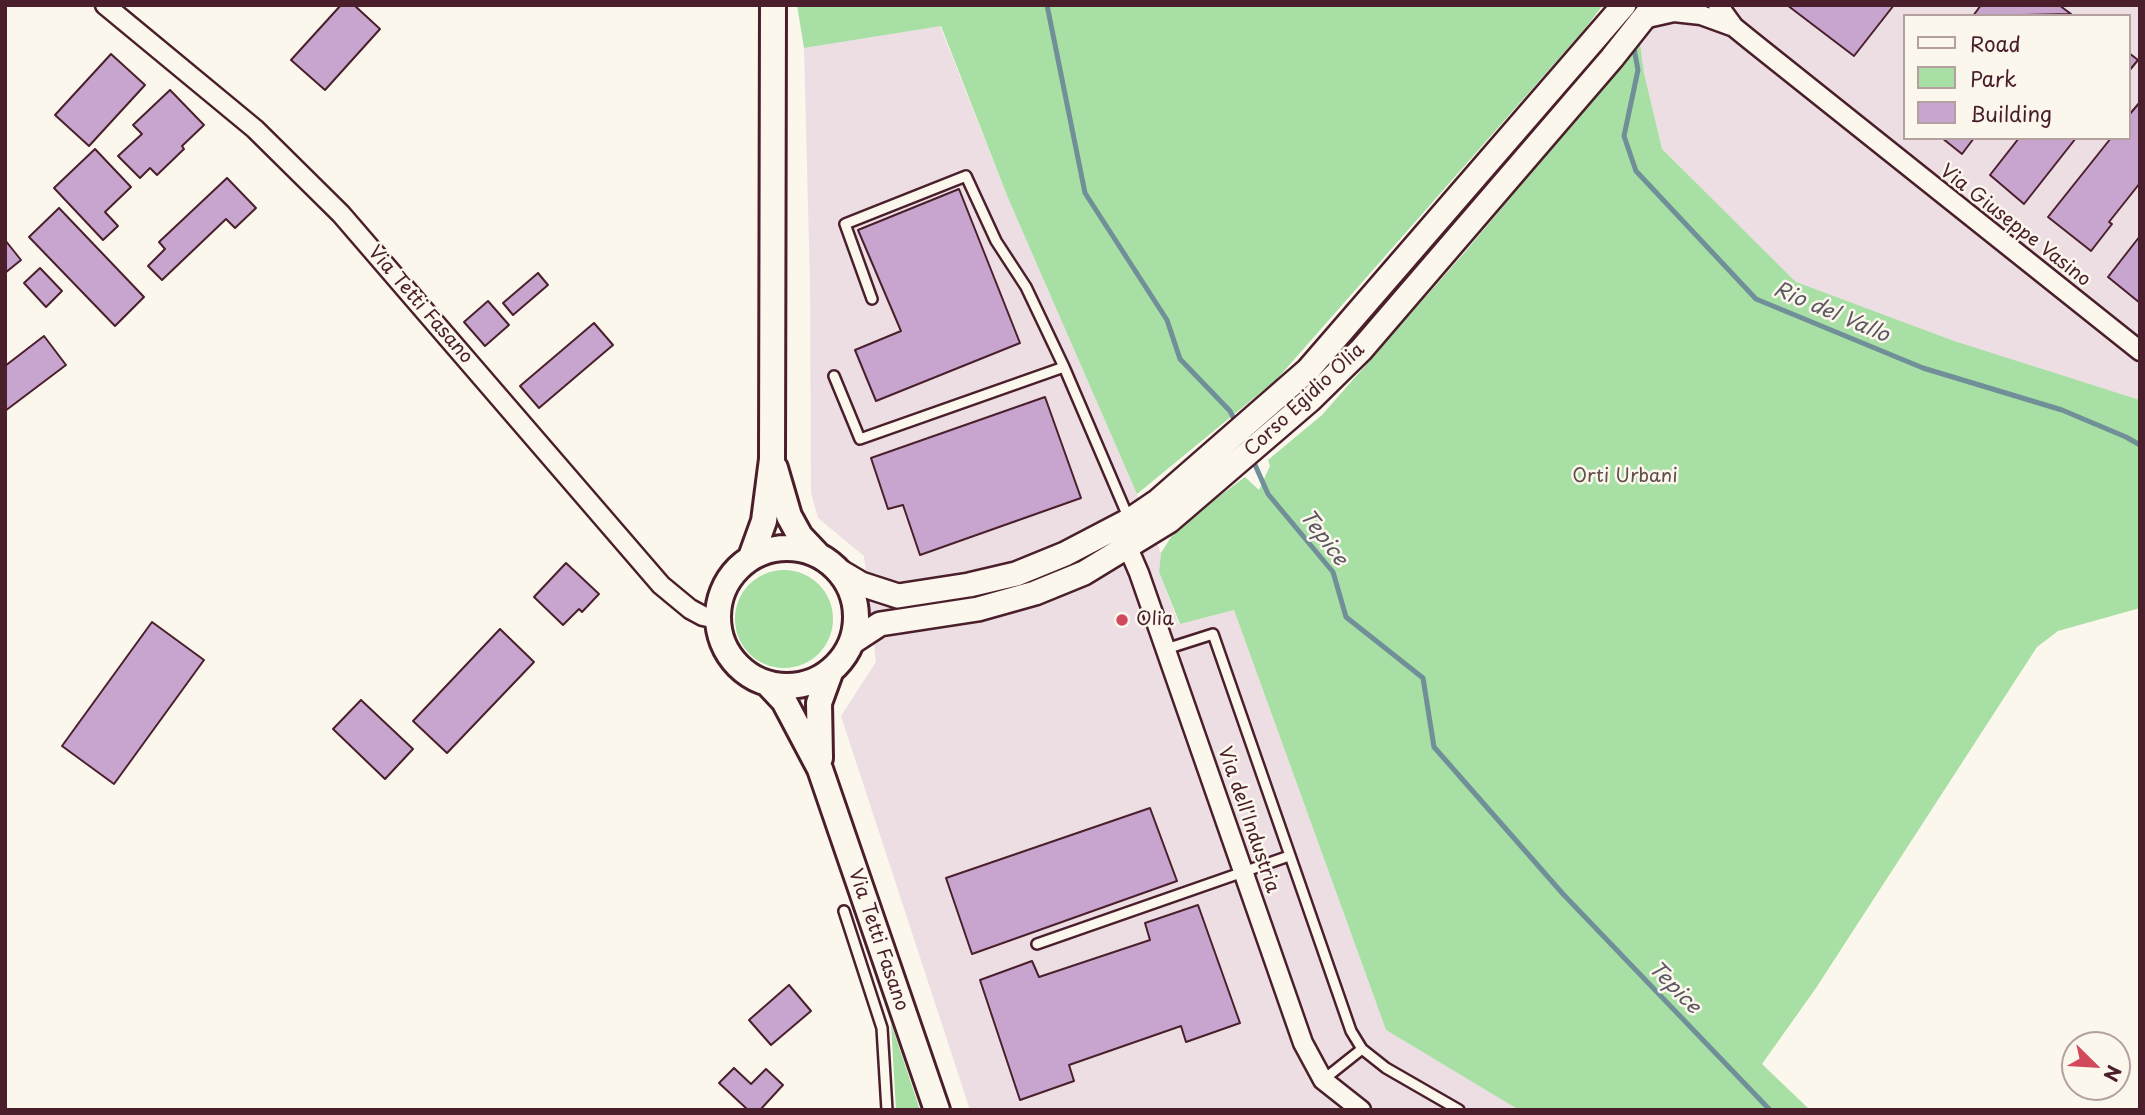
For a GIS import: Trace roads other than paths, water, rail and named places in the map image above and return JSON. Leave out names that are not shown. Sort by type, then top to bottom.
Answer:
[{"type":"main road","points":[[751,557],[764,521],[772,459],[773,5]]},
{"type":"main road","points":[[772,459],[789,516],[800,536],[839,571],[849,587],[855,605],[856,624],[851,643],[843,658],[813,682],[791,687],[769,685],[749,676],[732,661],[721,641],[717,619],[719,601],[726,584],[736,569],[751,557],[772,549],[795,548],[817,554]]},
{"type":"main road","name":"Via Tetti Fasano","points":[[820,769],[819,703],[831,670]]},
{"type":"main road","name":"Via Tetti Fasano","points":[[769,685],[784,701],[820,769],[937,1110]]},
{"type":"street","name":"Via Tetti Fasano","points":[[105,5],[255,129],[341,214],[661,585],[690,609],[717,619]]},
{"type":"street","name":"Corso Egidio Olia","points":[[839,571],[861,584],[898,596],[1016,574],[1065,554],[1124,523],[1162,498],[1308,370],[1623,5]]},
{"type":"street","name":"Via Giuseppe Vasino","points":[[1718,5],[1734,27],[2140,351]]},
{"type":"street","name":"Corso Egidio Olia","points":[[851,643],[880,624],[978,609],[1035,593],[1084,573],[1169,521],[1262,443],[1361,350],[1612,58],[1648,12]]},
{"type":"street","name":"Via Giuseppe Vasino","points":[[1648,12],[1701,15],[1734,27]]},
{"type":"street","name":"Via dell'Industria","points":[[1124,523],[1129,547],[1303,1043],[1323,1080],[1362,1110]]},
{"type":"lane","points":[[872,299],[845,224],[966,176],[996,242],[1026,287],[1064,367],[1124,523]]},
{"type":"lane","points":[[834,376],[860,439],[1064,367]]},
{"type":"lane","points":[[1166,649],[1213,634],[1351,1031],[1362,1049],[1386,1068],[1459,1110]]},
{"type":"lane","points":[[1037,944],[1289,856]]},
{"type":"lane","points":[[844,911],[882,1028],[887,1110]]},
{"type":"lane","points":[[874,1005],[898,998]]},
{"type":"lane","points":[[1323,1080],[1362,1049]]},
{"type":"waterway","name":"Tepice","points":[[1047,5],[1085,193],[1167,320],[1180,359],[1230,411],[1236,423]]},
{"type":"waterway","name":"Rio del Vallo","points":[[1633,43],[1638,70],[1624,136],[1636,171],[1756,299],[1923,368],[2062,410],[2140,445]]},
{"type":"waterway","name":"Tepice","points":[[1252,458],[1268,494],[1333,572],[1346,617],[1423,678],[1434,747],[1563,894],[1770,1110]]},
{"type":"place","name":"Olia","points":[[1122,620]]},
{"type":"park label","name":"Orti Urbani","points":[[1625,477]]}]
